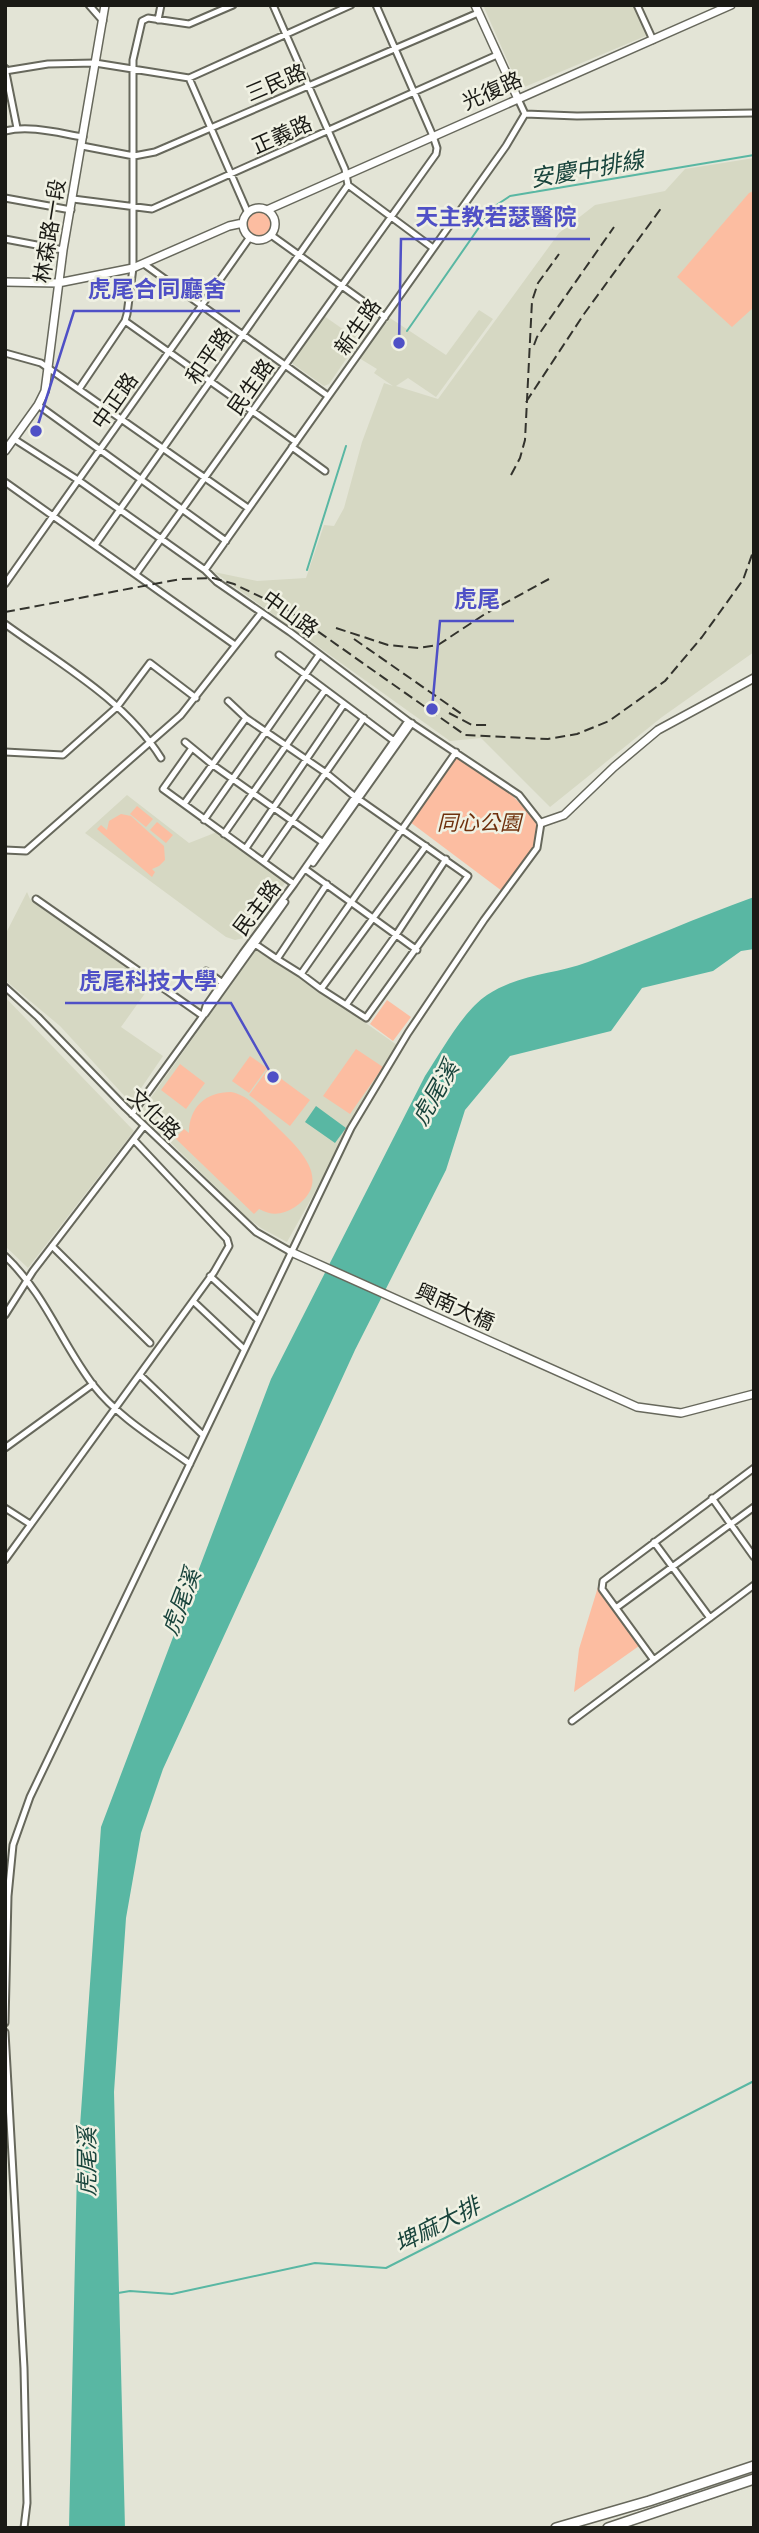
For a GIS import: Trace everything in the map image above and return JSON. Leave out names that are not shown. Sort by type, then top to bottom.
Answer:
[{"type":"highway","points":[[556,2528],[754,2466]]},
{"type":"highway","points":[[608,2528],[754,2479]]},
{"type":"street","points":[[89,5],[103,21]]},
{"type":"street","name":"林森路一段","points":[[5,452],[38,405],[44,391],[63,250],[105,5]]},
{"type":"street","points":[[158,20],[161,5]]},
{"type":"street","points":[[79,389],[125,321],[133,268],[134,67],[142,21],[148,18],[189,24],[233,5]]},
{"type":"street","points":[[273,5],[328,131],[348,185],[433,248]]},
{"type":"street","points":[[17,128],[5,70],[48,64],[95,63],[134,67],[188,78],[351,5]]},
{"type":"street","points":[[376,5],[433,136]]},
{"type":"street","points":[[637,5],[653,40]]},
{"type":"street","name":"光復路","points":[[248,213],[256,209],[267,210],[731,5]]},
{"type":"street","points":[[477,9],[526,114],[577,116],[754,113]]},
{"type":"street","name":"三民路","points":[[82,146],[134,156],[155,152],[309,87],[477,9]]},
{"type":"street","name":"正義路","points":[[73,198],[152,209],[497,55]]},
{"type":"street","points":[[188,78],[248,213],[243,223],[250,237],[263,240],[271,235],[275,219],[267,210]]},
{"type":"street","name":"新生路","points":[[205,570],[526,114]]},
{"type":"street","points":[[5,131],[17,128],[83,137]]},
{"type":"street","name":"民生路","points":[[136,574],[436,154],[433,136]]},
{"type":"street","name":"和平路","points":[[96,545],[348,185]]},
{"type":"street","points":[[5,198],[71,210]]},
{"type":"street","points":[[5,282],[58,283],[133,268],[229,226],[243,223]]},
{"type":"street","points":[[271,235],[385,317]]},
{"type":"street","name":"中正路","points":[[5,584],[250,237]]},
{"type":"street","points":[[5,239],[63,250]]},
{"type":"street","points":[[144,264],[328,396]]},
{"type":"street","points":[[125,321],[294,444],[325,471]]},
{"type":"street","points":[[5,353],[41,363],[248,508]]},
{"type":"street","points":[[38,405],[226,541]]},
{"type":"street","name":"中山路","points":[[15,439],[205,570],[217,582],[410,722],[519,795],[541,822]]},
{"type":"street","points":[[5,482],[235,645]]},
{"type":"street","points":[[5,850],[26,851],[181,715],[261,613]]},
{"type":"street","points":[[5,624],[117,706],[161,758]]},
{"type":"street","points":[[204,820],[319,655]]},
{"type":"street","points":[[279,656],[396,742]]},
{"type":"street","points":[[5,752],[63,755],[117,706],[150,663],[196,698]]},
{"type":"street","points":[[5,2023],[8,1896],[13,1845],[30,1797],[351,1128],[374,1088],[484,920],[537,848],[541,822],[564,816],[614,767],[658,730],[754,678]]},
{"type":"street","points":[[224,834],[325,690]]},
{"type":"street","points":[[228,701],[246,718],[468,876],[366,1018],[253,943],[356,797]]},
{"type":"street","points":[[246,848],[344,704]]},
{"type":"street","points":[[184,804],[246,718]]},
{"type":"street","points":[[264,861],[364,718]]},
{"type":"street","name":"民主路","points":[[132,1114],[203,1016],[206,1006],[306,870],[322,842],[410,722]]},
{"type":"street","points":[[185,742],[322,842]]},
{"type":"street","points":[[192,748],[163,789],[294,884]]},
{"type":"street","points":[[301,974],[456,752]]},
{"type":"street","points":[[321,989],[426,846]]},
{"type":"street","points":[[346,1005],[446,859]]},
{"type":"street","points":[[306,870],[417,950]]},
{"type":"street","points":[[277,959],[327,884]]},
{"type":"street","points":[[36,899],[203,1016]]},
{"type":"street","points":[[206,971],[224,984]]},
{"type":"street","name":"文化路","points":[[5,987],[38,1017],[144,1126],[256,1232],[290,1252]]},
{"type":"street","points":[[5,1315],[52,1246],[144,1126]]},
{"type":"street","name":"文化路","points":[[5,1560],[211,1276],[229,1246],[227,1240],[134,1140]]},
{"type":"street","points":[[52,1246],[150,1343]]},
{"type":"street","name":"興南大橋","points":[[290,1252],[637,1407],[681,1413],[754,1394]]},
{"type":"street","points":[[5,1256],[28,1279],[93,1384],[115,1409],[190,1464]]},
{"type":"street","points":[[211,1276],[258,1320]]},
{"type":"street","points":[[192,1301],[244,1349]]},
{"type":"street","points":[[140,1375],[203,1435]]},
{"type":"street","points":[[5,1448],[93,1384]]},
{"type":"street","points":[[653,1659],[602,1589],[603,1581],[754,1468]]},
{"type":"street","points":[[712,1498],[754,1557]]},
{"type":"street","points":[[616,1608],[754,1507]]},
{"type":"street","points":[[5,1508],[30,1524]]},
{"type":"street","points":[[654,1542],[710,1618]]},
{"type":"street","points":[[572,1721],[754,1585]]},
{"type":"street","points":[[5,2032],[24,2368],[27,2503],[24,2528]]},
{"type":"shaded area","points":[[483,5],[635,5],[648,35],[522,88],[519,87]]},
{"type":"shaded area","points":[[754,158],[754,652],[662,717],[550,807],[481,738],[450,741],[214,572],[257,581],[306,578],[324,525],[334,526],[344,508],[362,442],[384,383],[393,386],[374,373],[377,369],[359,358],[390,318],[446,355],[479,310],[493,319],[436,397],[408,378],[396,386],[438,399],[559,233],[595,205],[665,191],[685,169]]},
{"type":"shaded area","points":[[361,303],[374,312],[375,317],[329,384],[324,386],[293,364],[292,359],[324,316],[347,332],[360,316],[354,312]]},
{"type":"shaded area","points":[[127,795],[189,843],[217,832],[273,870],[285,883],[244,938],[235,940],[226,937],[85,833]]},
{"type":"shaded area","points":[[27,892],[30,899],[151,985],[121,1027],[163,1056],[131,1103],[60,1026],[5,980],[5,935]]},
{"type":"shaded area","points":[[257,947],[397,1045],[287,1242],[246,1217],[146,1118],[143,1109]]},
{"type":"shaded area","points":[[5,997],[134,1131],[28,1268],[5,1246]]},
{"type":"green space","points":[[754,191],[754,307],[732,327],[677,277],[749,193]]},
{"type":"green space","points":[[259,212],[270,219],[271,224],[264,235],[259,236],[248,229],[247,224],[254,213]]},
{"type":"green space","name":"同心公園","points":[[455,756],[511,794],[538,823],[535,847],[502,891],[410,822]]},
{"type":"green space","points":[[137,806],[153,819],[146,827],[130,814]]},
{"type":"green space","points":[[121,814],[131,816],[164,846],[165,860],[152,869],[155,872],[152,877],[97,829],[101,825],[107,830],[109,821]]},
{"type":"green space","points":[[157,822],[173,835],[166,843],[150,830]]},
{"type":"green space","points":[[387,1000],[411,1017],[393,1041],[370,1024]]},
{"type":"green space","points":[[356,1049],[383,1067],[350,1114],[323,1096]]},
{"type":"green space","points":[[250,1056],[267,1068],[249,1093],[232,1081]]},
{"type":"green space","points":[[180,1064],[205,1083],[186,1109],[161,1090]]},
{"type":"green space","points":[[268,1069],[310,1100],[290,1126],[249,1095]]},
{"type":"green space","points":[[231,1092],[254,1105],[292,1142],[308,1163],[312,1185],[307,1196],[290,1210],[273,1214],[259,1209],[254,1214],[175,1138],[184,1129],[189,1133],[192,1116],[207,1098]]},
{"type":"green space","points":[[598,1587],[639,1646],[574,1692],[579,1649]]},
{"type":"water","name":"虎尾溪","points":[[754,897],[754,949],[741,951],[713,971],[642,988],[611,1031],[510,1056],[465,1110],[446,1170],[355,1350],[163,1769],[141,1833],[126,1918],[114,2092],[125,2528],[69,2528],[77,2169],[101,1827],[271,1379],[425,1076],[453,1032],[478,1002],[512,982],[588,962]]},
{"type":"water","points":[[316,1106],[346,1128],[335,1143],[305,1122]]},
{"type":"waterway","name":"安慶中排線","points":[[407,331],[487,216],[495,206],[510,196],[754,155]]},
{"type":"waterway","name":"安慶中排線","points":[[307,570],[346,446]]},
{"type":"waterway","name":"埤麻大排","points":[[118,2293],[130,2291],[172,2294],[315,2263],[386,2268],[754,2081]]},
{"type":"railway","points":[[526,402],[584,314],[662,207]]},
{"type":"railway","points":[[534,345],[614,227]]},
{"type":"railway","points":[[511,475],[525,440],[532,301],[538,283],[559,254]]},
{"type":"railway","points":[[5,612],[181,579],[213,578],[234,584],[286,609],[465,735],[548,739],[577,734],[609,721],[665,681],[702,637],[743,580],[754,549]]},
{"type":"railway","points":[[336,628],[388,645],[419,648],[438,645],[485,614],[549,579]]},
{"type":"railway","points":[[354,639],[463,715]]},
{"type":"railway","points":[[449,713],[472,725],[489,725]]},
{"type":"place","name":"天主教若瑟醫院","points":[[399,343]]},
{"type":"place","name":"虎尾合同廳舍","points":[[36,431]]},
{"type":"place","name":"虎尾","points":[[432,709]]},
{"type":"place","name":"虎尾科技大學","points":[[273,1077]]}]
